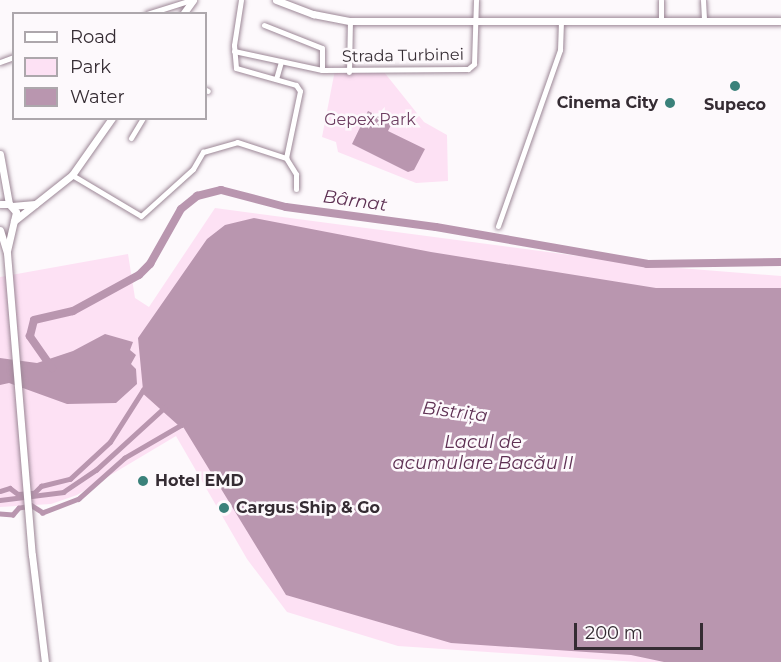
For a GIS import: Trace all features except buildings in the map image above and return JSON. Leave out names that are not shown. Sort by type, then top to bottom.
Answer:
[{"type":"main road","points":[[276,0],[313,14],[350,21],[781,21]]},
{"type":"main road","points":[[0,225],[13,223],[72,175],[111,120]]},
{"type":"main road","points":[[0,154],[2,175],[10,205],[16,212],[7,253]]},
{"type":"main road","points":[[0,192],[2,175]]},
{"type":"main road","points":[[0,204],[38,204]]},
{"type":"main road","points":[[0,230],[7,253],[28,509],[45,662]]},
{"type":"street","points":[[153,12],[192,0]]},
{"type":"street","points":[[241,0],[234,51],[238,69],[296,85],[300,91],[286,158]]},
{"type":"street","points":[[476,0],[476,20]]},
{"type":"street","points":[[661,0],[661,21]]},
{"type":"street","points":[[703,0],[704,21]]},
{"type":"street","points":[[170,6],[175,12]]},
{"type":"street","name":"Strada Turbinei","points":[[234,51],[322,70],[349,72],[472,68],[476,20]]},
{"type":"street","points":[[498,226],[560,50],[561,20]]},
{"type":"street","points":[[349,72],[350,21]]},
{"type":"street","name":"Strada Turbinei","points":[[264,25],[322,48],[322,70]]},
{"type":"street","points":[[276,80],[281,62]]},
{"type":"street","points":[[131,138],[142,120]]},
{"type":"street","points":[[72,175],[136,216],[145,215],[193,169],[203,152],[237,142],[286,158],[296,174],[296,189]]},
{"type":"green space","name":"Gepex Park","points":[[335,70],[384,72],[424,122],[447,135],[448,181],[416,183],[338,152],[336,142],[322,137]]},
{"type":"green space","name":"Lacul de acumulare Bacău II","points":[[215,208],[654,266],[781,276],[781,662],[638,662],[398,646],[287,612],[247,559],[176,436],[77,495],[51,504],[0,507],[0,277],[128,254],[135,298],[149,307]]},
{"type":"water","points":[[368,111],[392,123],[388,131],[425,149],[414,170],[408,172],[352,144]]},
{"type":"water","name":"Lacul de acumulare Bacău II","points":[[254,218],[431,252],[656,288],[781,288],[781,662],[664,662],[631,655],[451,643],[286,595],[182,425],[143,390],[138,338],[207,239],[225,225]]},
{"type":"water","points":[[105,334],[133,342],[130,350],[136,355],[131,364],[136,369],[137,384],[116,403],[67,404],[9,383],[0,385],[0,358],[37,363],[73,351]]},
{"type":"waterway","name":"Bârnat","points":[[52,368],[30,336],[34,320],[73,311],[139,275],[150,264],[181,209],[197,196],[221,190],[286,207],[436,227],[647,264],[781,262]]},
{"type":"waterway","points":[[0,491],[10,488],[18,494],[34,493],[41,486],[70,479],[110,442],[143,390],[182,425],[125,458],[79,499],[43,513],[32,506],[19,508],[13,515],[0,514]]},
{"type":"waterway","points":[[0,500],[63,492],[96,470],[165,407]]},
{"type":"place","name":"Supeco","points":[[735,86]]},
{"type":"place","name":"Cinema City","points":[[670,103]]},
{"type":"place","name":"Hotel EMD","points":[[143,481]]},
{"type":"place","name":"Cargus Ship & Go","points":[[224,508]]},
{"type":"water label","name":"Bistrița","points":[[455,412]]}]
